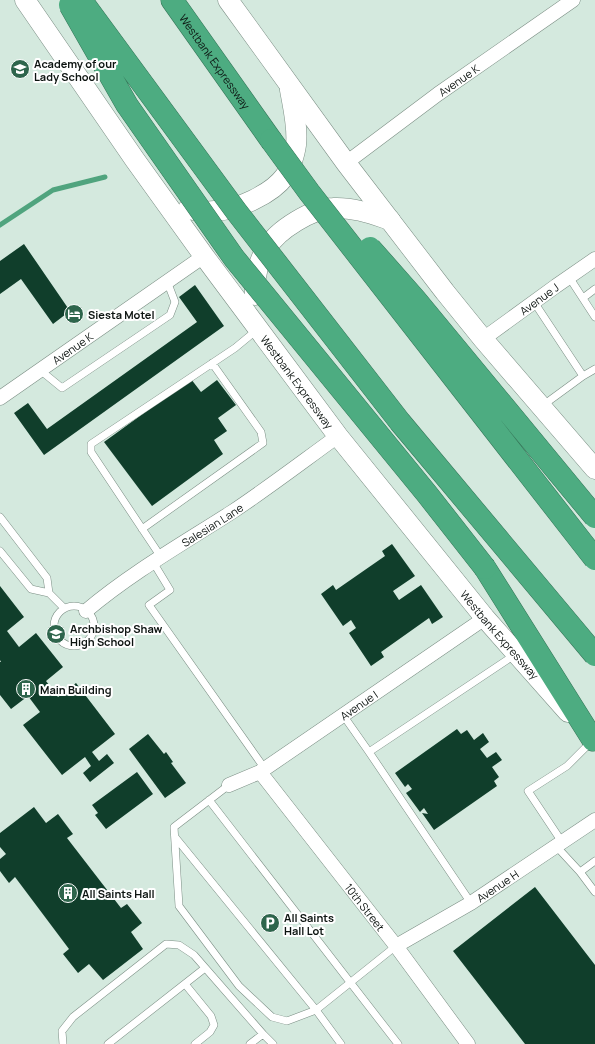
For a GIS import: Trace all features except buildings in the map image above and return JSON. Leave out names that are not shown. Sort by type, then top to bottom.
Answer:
[{"type":"highway","points":[[67,0],[127,105],[234,258],[427,494],[485,568],[594,742]]},
{"type":"highway","points":[[81,0],[236,211],[395,416],[595,655]]},
{"type":"highway","name":"Westbank Expressway","points":[[172,0],[309,192],[595,559]]},
{"type":"highway","points":[[309,192],[345,220],[415,299],[595,517]]},
{"type":"main road","name":"Westbank Expressway","points":[[25,0],[168,206],[338,436],[485,618],[594,742]]},
{"type":"main road","points":[[228,0],[346,163],[483,339],[595,469]]},
{"type":"main road","points":[[168,206],[198,211],[216,211],[237,207],[256,200],[271,190],[285,176],[296,145],[295,120],[290,86]]},
{"type":"main road","points":[[263,333],[257,311],[255,289],[257,270],[267,247],[293,223],[311,214],[332,208],[346,208],[390,220]]},
{"type":"street","name":"Avenue K","points":[[346,163],[438,94],[573,0]]},
{"type":"street","name":"Avenue K","points":[[0,398],[204,256]]},
{"type":"street","name":"Avenue J","points":[[483,339],[595,259]]},
{"type":"street","name":"Salesian Lane","points":[[86,611],[109,592],[233,511],[338,436]]},
{"type":"street","name":"Avenue I","points":[[228,785],[263,771],[343,714],[485,618]]},
{"type":"street","name":"10th Street","points":[[263,771],[396,946],[468,1044]]},
{"type":"street","name":"Avenue H","points":[[396,946],[471,903],[595,820]]},
{"type":"lane","points":[[569,277],[595,317]]},
{"type":"lane","points":[[40,370],[62,388],[170,316],[175,302],[167,282]]},
{"type":"lane","points":[[583,298],[595,289]]},
{"type":"lane","points":[[534,302],[583,376]]},
{"type":"lane","points":[[263,333],[235,348],[91,444],[91,452],[142,529],[170,590],[149,605],[263,771]]},
{"type":"lane","points":[[142,529],[263,443],[261,432],[212,363]]},
{"type":"lane","points":[[541,406],[595,369]]},
{"type":"lane","points":[[0,517],[47,578],[49,593]]},
{"type":"lane","points":[[0,551],[31,589],[49,593],[64,608]]},
{"type":"lane","points":[[74,606],[90,614],[94,627],[89,640],[83,644],[70,646],[63,644],[54,633],[55,619],[64,608],[74,606]]},
{"type":"lane","points":[[369,752],[516,654]]},
{"type":"lane","points":[[343,714],[471,903]]},
{"type":"lane","points":[[594,742],[567,766],[528,791],[559,844],[595,892]]},
{"type":"lane","points":[[228,785],[174,827],[179,906],[239,986],[272,1017],[287,1021],[316,1010],[396,946]]},
{"type":"lane","points":[[209,800],[398,1044]]},
{"type":"lane","points":[[175,837],[316,1010],[341,1044]]},
{"type":"lane","points":[[580,872],[595,861]]},
{"type":"lane","points":[[63,1044],[62,1031],[73,1017],[166,944],[180,945],[194,955],[273,1044]]},
{"type":"lane","points":[[108,1044],[205,968]]},
{"type":"lane","points":[[185,984],[211,1016],[214,1025],[210,1032],[195,1044]]},
{"type":"lane","points":[[250,1044],[263,1034]]},
{"type":"waterway","points":[[0,225],[53,190],[105,177]]},
{"type":"place","name":"Academy of our Lady School","points":[[20,69]]},
{"type":"place","name":"Siesta Motel","points":[[74,314]]},
{"type":"place","name":"Archbishop Shaw High School","points":[[56,634]]},
{"type":"place","name":"Main Building","points":[[26,689]]},
{"type":"place","name":"All Saints Hall","points":[[68,893]]},
{"type":"place","name":"All Saints Hall Lot","points":[[270,923]]}]
